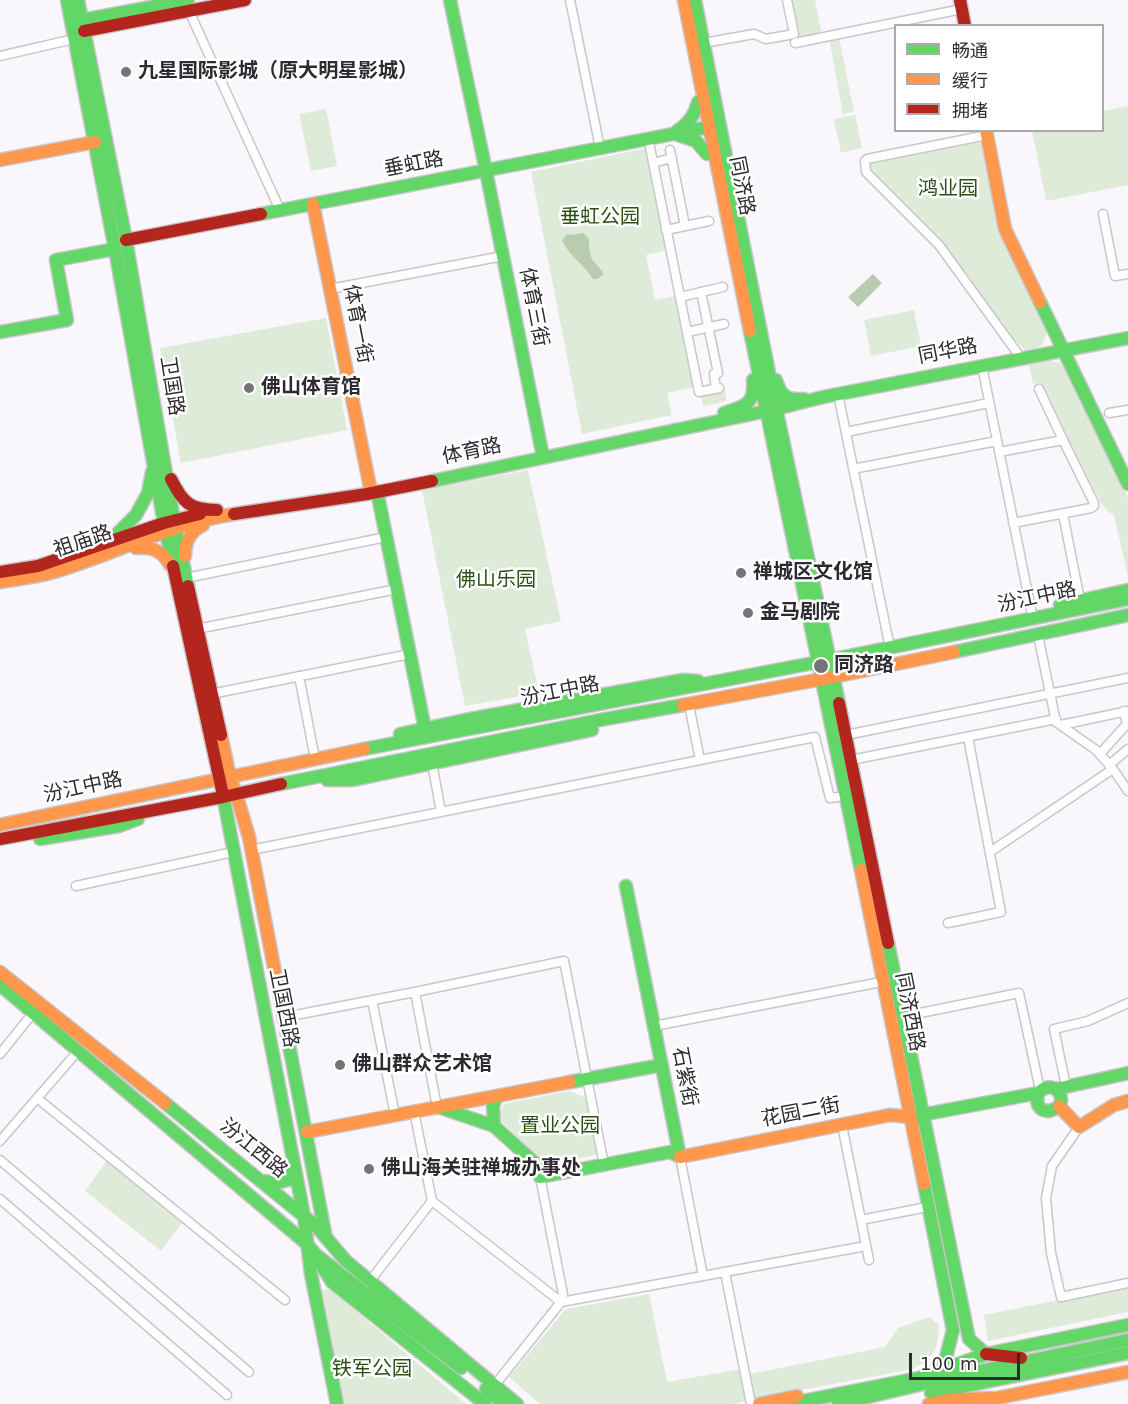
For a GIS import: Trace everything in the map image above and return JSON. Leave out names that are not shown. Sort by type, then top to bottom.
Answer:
[{"type":"main road","name":"卫国路","points":[[67,0],[78,30],[126,240],[158,464]]},
{"type":"main road","name":"卫国路","points":[[78,0],[78,30]]},
{"type":"main road","points":[[225,779],[170,526],[94,142],[78,30],[186,3],[245,0]]},
{"type":"main road","name":"体育三街","points":[[450,0],[542,452]]},
{"type":"main road","points":[[671,134],[690,123],[702,107],[678,0]]},
{"type":"main road","name":"同济路","points":[[684,0],[702,107],[709,127],[710,148],[756,377],[771,407]]},
{"type":"main road","name":"同济路","points":[[695,0],[771,407],[822,629],[824,661]]},
{"type":"main road","points":[[961,5],[965,24]]},
{"type":"main road","name":"垂虹路","points":[[126,240],[709,127]]},
{"type":"main road","points":[[987,133],[1005,229],[1128,484]]},
{"type":"main road","points":[[671,134],[692,137],[699,144],[710,148]]},
{"type":"main road","points":[[0,160],[94,142]]},
{"type":"main road","name":"体育一街","points":[[313,204],[386,537],[424,729]]},
{"type":"main road","points":[[0,332],[67,320],[56,260],[115,249]]},
{"type":"main road","name":"同华路","points":[[771,407],[1128,339]]},
{"type":"main road","points":[[774,370],[778,388],[793,403]]},
{"type":"main road","points":[[724,416],[753,399],[756,377]]},
{"type":"main road","points":[[822,629],[827,622],[786,426],[786,416],[794,407],[823,397]]},
{"type":"main road","name":"体育路","points":[[374,489],[542,452],[771,407]]},
{"type":"main road","points":[[724,416],[758,421],[763,428],[797,590],[806,600]]},
{"type":"main road","name":"体育路","points":[[170,526],[220,512],[374,489],[724,416]]},
{"type":"main road","points":[[769,453],[777,436],[791,448]]},
{"type":"main road","name":"同济路","points":[[777,436],[806,600],[824,661]]},
{"type":"main road","points":[[158,464],[182,500],[192,508],[220,512]]},
{"type":"main road","points":[[107,542],[136,515],[148,493],[158,464]]},
{"type":"main road","points":[[220,512],[190,533],[184,551],[182,577],[197,629],[211,694],[225,779]]},
{"type":"main road","name":"祖庙路","points":[[0,572],[38,566],[107,542],[170,526]]},
{"type":"main road","name":"祖庙路","points":[[0,582],[41,576],[120,550],[170,526]]},
{"type":"main road","points":[[120,550],[145,547],[158,549],[182,577]]},
{"type":"main road","points":[[1032,616],[1080,600],[1128,590]]},
{"type":"main road","name":"汾江中路","points":[[0,825],[339,754],[824,661],[925,641],[1032,616],[1128,599]]},
{"type":"main road","name":"汾江中路","points":[[0,839],[828,678],[1128,615]]},
{"type":"main road","points":[[930,656],[972,653],[1128,624]]},
{"type":"main road","name":"同济西路","points":[[824,661],[846,735],[927,1115],[969,1339],[986,1354]]},
{"type":"main road","name":"同济西路","points":[[828,678],[843,777],[907,1117],[953,1330],[943,1369]]},
{"type":"main road","points":[[339,754],[364,741],[424,729],[683,680],[714,682]]},
{"type":"main road","points":[[302,780],[353,780],[702,708],[718,698]]},
{"type":"main road","points":[[851,760],[861,771],[910,1015],[927,1115],[971,1319],[968,1330]]},
{"type":"main road","points":[[843,777],[838,797],[876,983],[907,1117],[922,1208],[945,1322],[953,1330]]},
{"type":"main road","name":"卫国西路","points":[[225,779],[236,794],[251,850],[326,1238]]},
{"type":"main road","name":"卫国西路","points":[[225,779],[223,797],[311,1249],[311,1274],[337,1404]]},
{"type":"main road","points":[[0,819],[80,804],[125,799]]},
{"type":"main road","points":[[0,846],[119,826],[179,805]]},
{"type":"main road","name":"石紫街","points":[[626,886],[680,1157]]},
{"type":"main road","points":[[866,897],[863,916],[874,936]]},
{"type":"main road","name":"汾江西路","points":[[0,972],[316,1226],[346,1261],[369,1277],[469,1369]]},
{"type":"main road","name":"汾江西路","points":[[0,985],[311,1249],[425,1340],[469,1369]]},
{"type":"main road","points":[[307,1131],[662,1065]]},
{"type":"main road","points":[[1061,1087],[1059,1106],[1053,1111],[1044,1111],[1037,1101],[1039,1092],[1047,1087],[1061,1087],[1128,1073]]},
{"type":"main road","name":"花园二街","points":[[540,1177],[670,1152],[680,1157],[890,1115],[907,1117],[927,1115],[1039,1092]]},
{"type":"main road","points":[[494,1126],[493,1105],[497,1096]]},
{"type":"main road","points":[[470,1118],[472,1101]]},
{"type":"main road","points":[[1059,1106],[1079,1127],[1114,1105],[1128,1101]]},
{"type":"main road","points":[[437,1107],[494,1126],[537,1164],[540,1177]]},
{"type":"main road","points":[[262,1181],[289,1180],[294,1167]]},
{"type":"main road","points":[[951,1220],[948,1233],[956,1244]]},
{"type":"main road","points":[[324,1223],[336,1242],[369,1277],[525,1404]]},
{"type":"main road","points":[[326,1238],[311,1249],[332,1282],[484,1404]]},
{"type":"main road","points":[[402,1322],[405,1340]]},
{"type":"main road","points":[[759,1404],[854,1385],[881,1385],[919,1378],[986,1354],[1128,1325]]},
{"type":"main road","points":[[405,1340],[425,1340]]},
{"type":"main road","points":[[788,1404],[862,1394],[1128,1340]]},
{"type":"main road","points":[[881,1404],[1128,1353]]},
{"type":"main road","points":[[986,1354],[1036,1359]]},
{"type":"main road","points":[[469,1369],[503,1404]]},
{"type":"main road","points":[[469,1369],[517,1404]]},
{"type":"main road","points":[[954,1399],[996,1401],[1128,1372]]},
{"type":"main road","points":[[933,1404],[954,1399],[998,1379]]},
{"type":"main road","points":[[838,1404],[881,1385]]},
{"type":"street","points":[[570,0],[600,148]]},
{"type":"street","points":[[709,42],[754,34],[766,39],[794,34],[787,0]]},
{"type":"street","points":[[186,3],[280,210]]},
{"type":"street","points":[[795,43],[961,5]]},
{"type":"street","points":[[0,56],[78,30]]},
{"type":"street","points":[[987,133],[867,159],[864,167],[866,172],[939,245],[1021,358]]},
{"type":"street","points":[[650,147],[699,392],[718,388],[714,374],[718,373],[701,292]]},
{"type":"street","points":[[653,162],[671,154],[685,226]]},
{"type":"street","points":[[1103,214],[1115,276],[1128,274]]},
{"type":"street","points":[[666,230],[709,221]]},
{"type":"street","points":[[330,289],[503,256]]},
{"type":"street","points":[[680,297],[723,287]]},
{"type":"street","points":[[687,332],[724,324]]},
{"type":"street","points":[[982,366],[1032,616]]},
{"type":"street","points":[[1013,523],[1094,506],[1039,389]]},
{"type":"street","points":[[838,394],[890,648]]},
{"type":"street","points":[[846,432],[989,403]]},
{"type":"street","points":[[1110,413],[1128,410]]},
{"type":"street","points":[[999,452],[1063,440]]},
{"type":"street","points":[[853,469],[997,441]]},
{"type":"street","points":[[1063,514],[1080,600]]},
{"type":"street","points":[[182,577],[386,537]]},
{"type":"street","points":[[197,629],[397,590]]},
{"type":"street","points":[[1039,640],[1058,722],[1096,750],[1128,791]]},
{"type":"street","points":[[211,694],[410,654]]},
{"type":"street","points":[[299,676],[315,759]]},
{"type":"street","points":[[846,735],[1128,678]]},
{"type":"street","points":[[690,710],[700,760]]},
{"type":"street","points":[[851,760],[968,737],[1126,711],[1128,725],[1100,754]]},
{"type":"street","points":[[251,850],[815,737],[830,798],[838,797]]},
{"type":"street","points":[[948,923],[1001,912],[968,737]]},
{"type":"street","points":[[990,852],[1111,767],[1128,749]]},
{"type":"street","points":[[432,763],[441,812]]},
{"type":"street","points":[[76,886],[233,852]]},
{"type":"street","points":[[285,1017],[564,961],[604,1164]]},
{"type":"street","points":[[654,1026],[876,983]]},
{"type":"street","points":[[415,992],[437,1107]]},
{"type":"street","points":[[910,1015],[1019,993],[1039,1092]]},
{"type":"street","points":[[372,1000],[395,1115]]},
{"type":"street","points":[[1061,1087],[1054,1029],[1088,1021],[1128,1003]]},
{"type":"street","points":[[0,1054],[33,1013]]},
{"type":"street","points":[[0,1142],[78,1050]]},
{"type":"street","points":[[37,1098],[285,1300]]},
{"type":"street","points":[[414,1111],[432,1201],[561,1302],[866,1246]]},
{"type":"street","points":[[842,1125],[869,1260]]},
{"type":"street","points":[[1079,1127],[1052,1166],[1046,1198],[1051,1253],[1061,1296],[1128,1283]]},
{"type":"street","name":"石紫街","points":[[680,1157],[703,1276]]},
{"type":"street","points":[[0,1160],[249,1372]]},
{"type":"street","points":[[498,1381],[561,1302],[563,1294],[540,1177]]},
{"type":"street","points":[[0,1199],[227,1395]]},
{"type":"street","points":[[369,1277],[432,1201]]},
{"type":"street","points":[[861,1221],[922,1208]]},
{"type":"street","points":[[725,1272],[751,1404]]},
{"type":"green space","points":[[789,0],[815,0],[822,35],[797,40]]},
{"type":"green space","points":[[839,37],[854,112],[843,114],[829,38]]},
{"type":"green space","points":[[1128,106],[1128,185],[1046,201],[1032,132],[1104,132],[1104,111]]},
{"type":"green space","points":[[326,109],[337,166],[311,171],[299,114]]},
{"type":"green space","points":[[855,115],[862,148],[841,153],[834,119]]},
{"type":"green space","name":"鸿业园","points":[[978,142],[981,144],[999,233],[1046,324],[1045,340],[1040,346],[1031,350],[1025,350],[1008,333],[941,243],[869,171],[869,164]]},
{"type":"green space","name":"垂虹公园","points":[[647,148],[667,250],[646,255],[655,300],[676,296],[694,387],[667,393],[672,415],[582,434],[531,172]]},
{"type":"green space","points":[[914,310],[921,346],[871,356],[864,320]]},
{"type":"green space","points":[[326,318],[347,430],[181,463],[160,348]]},
{"type":"green space","points":[[1049,361],[1061,363],[1066,369],[1128,498],[1128,577],[1114,515],[1107,511],[1101,503],[1041,385],[1033,384],[1029,365]]},
{"type":"green space","points":[[725,389],[726,400],[724,402],[703,406],[701,394]]},
{"type":"green space","name":"佛山乐园","points":[[528,470],[561,621],[525,629],[539,693],[465,706],[422,490]]},
{"type":"green space","name":"置业公园","points":[[569,1091],[589,1099],[600,1154],[547,1165],[504,1124],[501,1116],[502,1109],[504,1104]]},
{"type":"green space","points":[[108,1159],[183,1222],[161,1251],[85,1191]]},
{"type":"green space","points":[[1128,1286],[1128,1312],[988,1341],[984,1315]]},
{"type":"green space","name":"铁军公园","points":[[330,1289],[466,1404],[344,1404],[322,1291]]},
{"type":"green space","points":[[649,1294],[667,1382],[741,1369],[747,1401],[733,1404],[540,1404],[509,1377],[566,1309]]},
{"type":"green space","points":[[929,1317],[939,1325],[938,1341],[931,1356],[913,1369],[754,1399],[750,1374],[885,1347],[898,1328]]},
{"type":"shaded area","points":[[583,233],[589,239],[592,259],[604,274],[597,279],[593,279],[562,240],[567,234]]},
{"type":"shaded area","points":[[873,274],[882,283],[858,307],[848,297]]},
{"type":"traffic: fast","points":[[67,0],[173,566]]},
{"type":"traffic: fast","points":[[78,0],[126,240],[174,520],[188,586]]},
{"type":"traffic: fast","points":[[76,25],[82,20],[188,0]]},
{"type":"traffic: fast","points":[[450,0],[542,452]]},
{"type":"traffic: fast","points":[[695,0],[775,403],[839,703]]},
{"type":"traffic: fast","points":[[677,131],[691,119],[698,102]]},
{"type":"traffic: fast","points":[[261,214],[709,127]]},
{"type":"traffic: fast","points":[[678,135],[696,141],[707,154]]},
{"type":"traffic: fast","points":[[0,332],[67,320],[56,260],[115,249]]},
{"type":"traffic: fast","points":[[1040,302],[1128,484]]},
{"type":"traffic: fast","points":[[750,331],[861,870]]},
{"type":"traffic: fast","points":[[432,481],[776,409],[823,397],[1128,338]]},
{"type":"traffic: fast","points":[[724,413],[743,406],[750,400],[753,380]]},
{"type":"traffic: fast","points":[[776,380],[783,394],[793,399],[804,399]]},
{"type":"traffic: fast","points":[[113,538],[136,515],[148,493],[152,472]]},
{"type":"traffic: fast","points":[[377,491],[425,729]]},
{"type":"traffic: fast","points":[[1060,605],[1128,590]]},
{"type":"traffic: fast","points":[[364,749],[829,660],[1128,599]]},
{"type":"traffic: fast","points":[[954,652],[1128,615]]},
{"type":"traffic: fast","points":[[400,734],[683,680],[698,681]]},
{"type":"traffic: fast","points":[[281,784],[683,705]]},
{"type":"traffic: fast","points":[[327,780],[353,780],[592,730]]},
{"type":"traffic: fast","points":[[223,795],[304,1216],[311,1274],[337,1404]]},
{"type":"traffic: fast","points":[[40,839],[119,826],[138,819]]},
{"type":"traffic: fast","points":[[626,886],[680,1157]]},
{"type":"traffic: fast","points":[[888,943],[969,1339],[986,1354]]},
{"type":"traffic: fast","points":[[0,985],[307,1244],[315,1254],[461,1368]]},
{"type":"traffic: fast","points":[[279,993],[326,1238]]},
{"type":"traffic: fast","points":[[570,1082],[662,1065]]},
{"type":"traffic: fast","points":[[1056,1089],[1128,1073]]},
{"type":"traffic: fast","points":[[910,1117],[1038,1093],[1051,1087],[1056,1089],[1061,1098],[1058,1107],[1048,1111],[1043,1110],[1038,1105],[1038,1093]]},
{"type":"traffic: fast","points":[[494,1126],[493,1105],[497,1096]]},
{"type":"traffic: fast","points":[[165,1103],[316,1226],[346,1261],[517,1404]]},
{"type":"traffic: fast","points":[[438,1107],[494,1126],[537,1165],[540,1177],[670,1152],[680,1157]]},
{"type":"traffic: fast","points":[[262,1181],[289,1180],[294,1167]]},
{"type":"traffic: fast","points":[[924,1184],[953,1330],[943,1369]]},
{"type":"traffic: fast","points":[[318,1260],[332,1282],[485,1404]]},
{"type":"traffic: fast","points":[[788,1404],[919,1378],[986,1354],[1128,1325]]},
{"type":"traffic: fast","points":[[838,1404],[961,1375],[1128,1340]]},
{"type":"traffic: fast","points":[[931,1393],[1128,1353]]},
{"type":"traffic: fast","points":[[486,1389],[503,1404]]},
{"type":"traffic: slow","points":[[684,0],[750,331]]},
{"type":"traffic: slow","points":[[986,132],[1005,229],[1040,302]]},
{"type":"traffic: slow","points":[[0,160],[95,142]]},
{"type":"traffic: slow","points":[[313,204],[370,487]]},
{"type":"traffic: slow","points":[[0,582],[54,572],[165,532],[234,514]]},
{"type":"traffic: slow","points":[[185,556],[189,538],[203,525]]},
{"type":"traffic: slow","points":[[136,548],[156,550],[170,565]]},
{"type":"traffic: slow","points":[[683,705],[954,652]]},
{"type":"traffic: slow","points":[[221,735],[230,777],[249,837],[279,993]]},
{"type":"traffic: slow","points":[[0,825],[364,749]]},
{"type":"traffic: slow","points":[[861,870],[924,1184]]},
{"type":"traffic: slow","points":[[0,972],[165,1103]]},
{"type":"traffic: slow","points":[[307,1132],[570,1082]]},
{"type":"traffic: slow","points":[[1059,1106],[1079,1127],[1114,1105],[1128,1101]]},
{"type":"traffic: slow","points":[[680,1157],[890,1115],[910,1117]]},
{"type":"traffic: slow","points":[[929,1404],[954,1399],[997,1398],[1128,1372]]},
{"type":"traffic: slow","points":[[759,1404],[797,1396]]},
{"type":"traffic: jam","points":[[84,31],[245,0]]},
{"type":"traffic: jam","points":[[960,0],[965,24]]},
{"type":"traffic: jam","points":[[126,240],[261,214]]},
{"type":"traffic: jam","points":[[171,479],[179,494],[188,503],[200,509],[217,510]]},
{"type":"traffic: jam","points":[[234,514],[367,494],[432,481]]},
{"type":"traffic: jam","points":[[0,572],[38,566],[164,523],[200,514]]},
{"type":"traffic: jam","points":[[173,566],[223,795]]},
{"type":"traffic: jam","points":[[188,586],[221,735]]},
{"type":"traffic: jam","points":[[839,703],[888,943]]},
{"type":"traffic: jam","points":[[0,839],[281,784]]},
{"type":"traffic: jam","points":[[986,1354],[1021,1358]]},
{"type":"place","name":"九星国际影城（原大明星影城）","points":[[126,72]]},
{"type":"place","name":"佛山体育馆","points":[[249,388]]},
{"type":"place","name":"禅城区文化馆","points":[[741,573]]},
{"type":"place","name":"金马剧院","points":[[748,613]]},
{"type":"place","name":"同济路","points":[[821,666]]},
{"type":"place","name":"佛山群众艺术馆","points":[[340,1065]]},
{"type":"place","name":"佛山海关驻禅城办事处","points":[[369,1169]]}]
